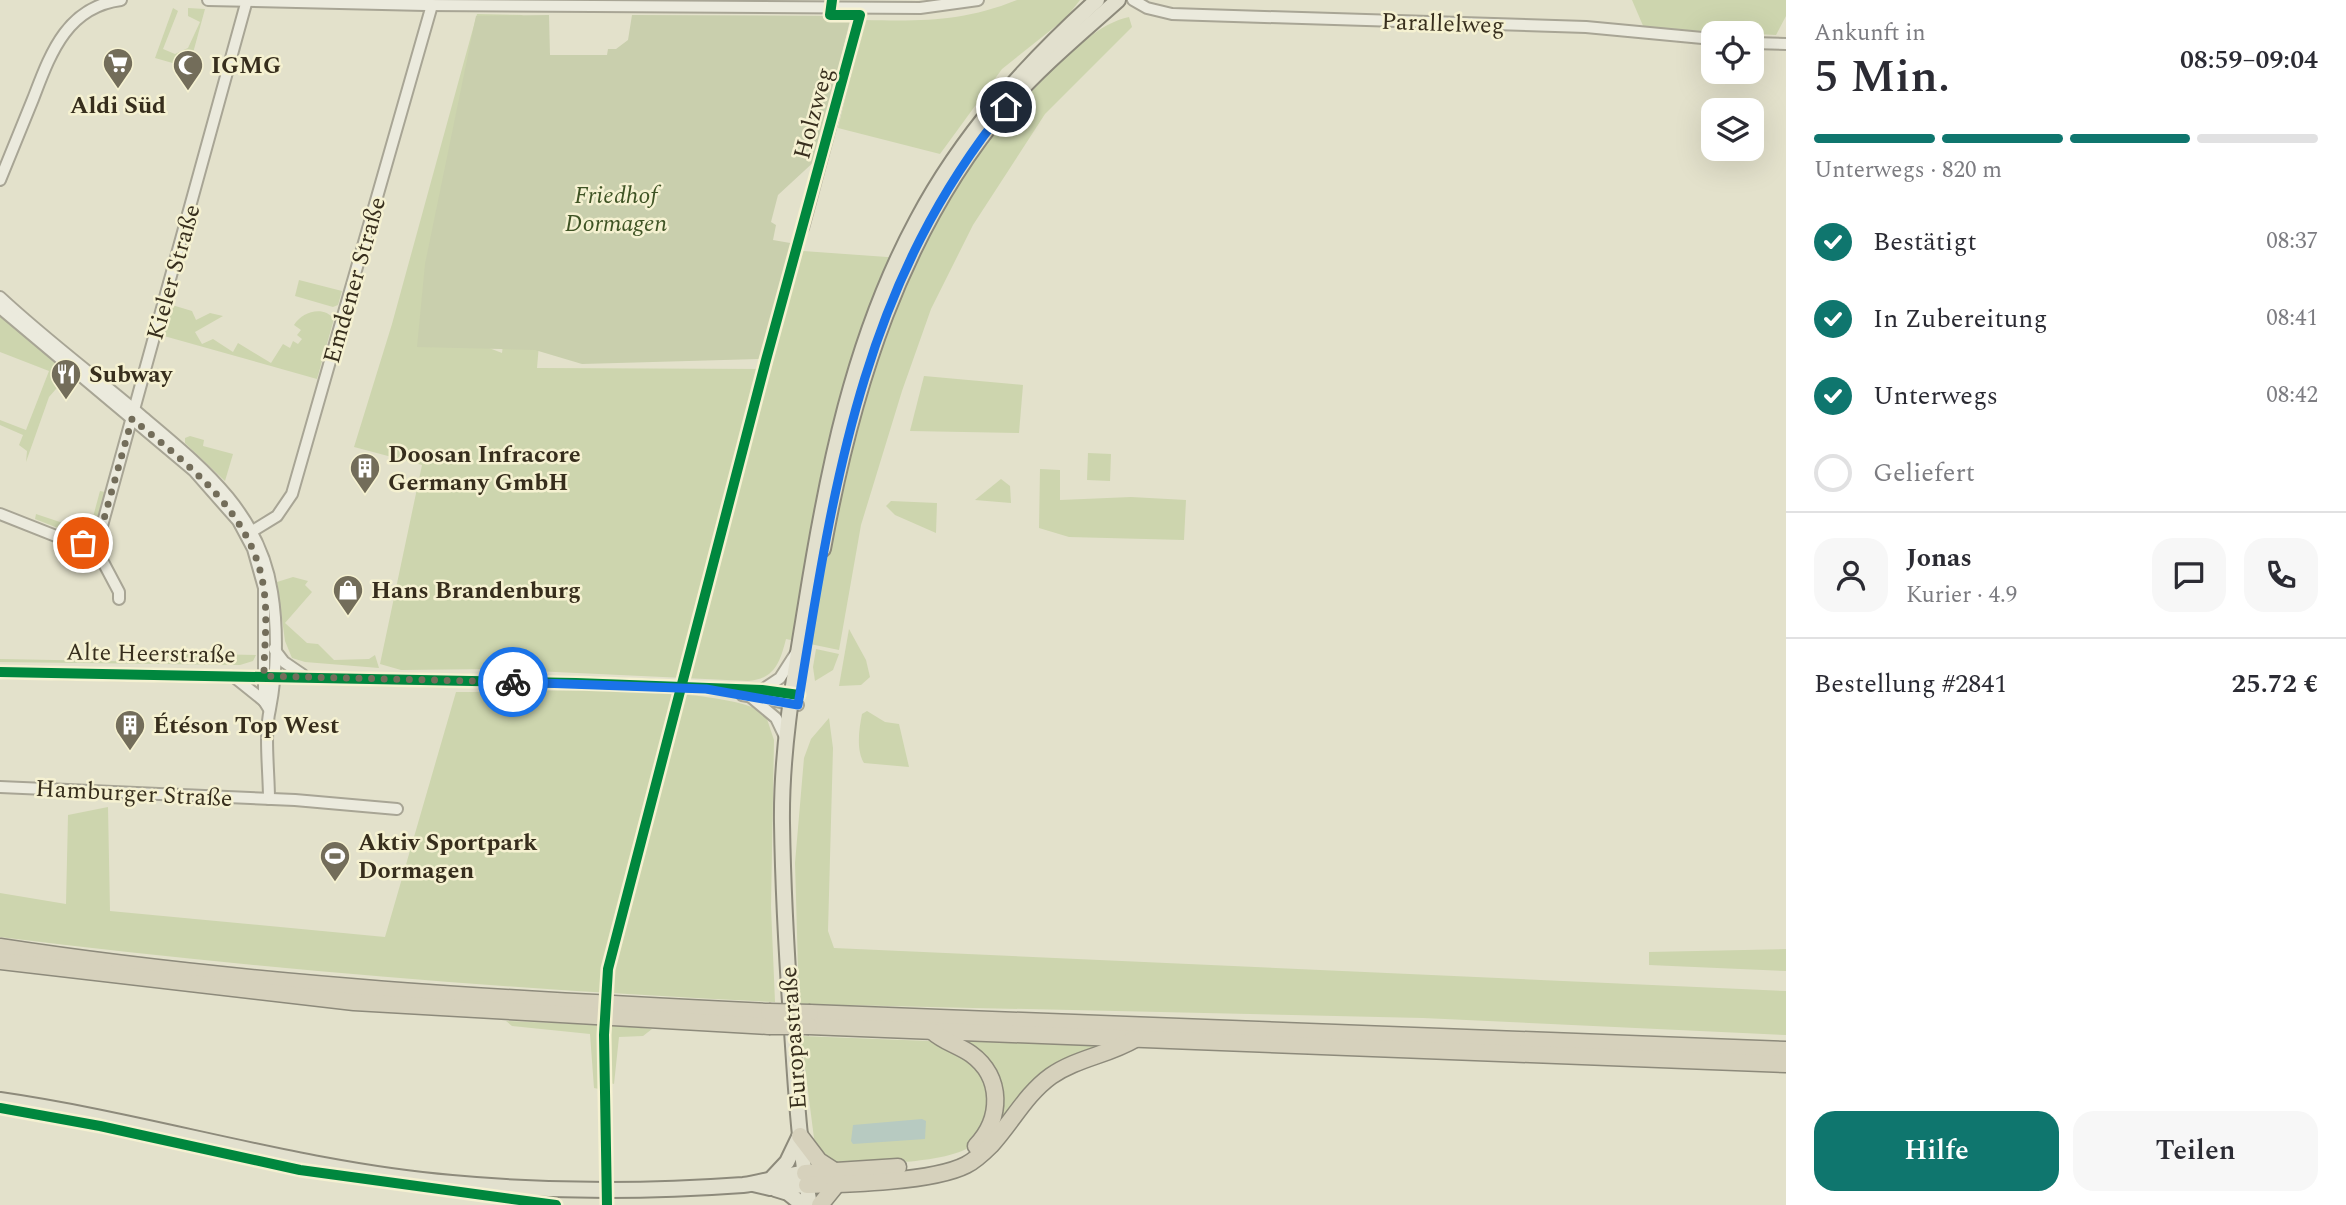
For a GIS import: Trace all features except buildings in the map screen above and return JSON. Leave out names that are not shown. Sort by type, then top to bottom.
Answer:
[{"type":"highway","points":[[0,947],[125,965],[586,1010]]},
{"type":"highway","points":[[0,961],[354,1002],[769,1019],[1786,1050]]},
{"type":"highway","points":[[809,1020],[932,1031],[1786,1064]]},
{"type":"highway","points":[[836,1178],[944,1162],[960,1157],[985,1136],[991,1126],[996,1101],[989,1074],[970,1054],[943,1041],[932,1031]]},
{"type":"highway","points":[[806,1179],[946,1172],[967,1165],[992,1144],[1022,1103],[1051,1076],[1083,1059],[1121,1048],[1137,1038]]},
{"type":"highway","points":[[800,1136],[836,1178]]},
{"type":"highway","points":[[820,1205],[836,1178]]},
{"type":"main road","name":"Europastraße","points":[[785,871],[798,650],[818,524],[836,440],[869,329],[888,280],[917,219],[956,155],[1021,74],[1097,0]]},
{"type":"main road","name":"Europastraße","points":[[810,1205],[800,1136],[787,955],[782,822],[786,740],[846,443],[879,332],[910,256],[945,191],[1006,107],[1036,74],[1118,0]]},
{"type":"main road","points":[[0,1100],[103,1118],[241,1150],[354,1171],[453,1184],[606,1190],[806,1179]]},
{"type":"main road","points":[[772,1182],[787,1162],[800,1136]]},
{"type":"main road","points":[[772,1182],[803,1205]]},
{"type":"street","points":[[0,180],[49,58],[61,35],[85,13],[121,0]]},
{"type":"street","points":[[208,0],[432,5],[862,8],[937,7],[978,0]]},
{"type":"street","name":"Kieler Straße","points":[[92,541],[104,522],[247,0]]},
{"type":"street","points":[[1078,17],[1087,0]]},
{"type":"street","name":"Parallelweg","points":[[1133,0],[1147,8],[1172,14],[1586,27],[1701,38]]},
{"type":"street","points":[[1153,0],[1172,14]]},
{"type":"street","name":"Emdener Straße","points":[[250,533],[282,511],[292,494],[432,5]]},
{"type":"street","name":"Holzweg","points":[[803,228],[862,8]]},
{"type":"street","points":[[1764,43],[1786,44]]},
{"type":"street","points":[[0,297],[134,414],[215,492],[250,533],[272,588],[275,649],[270,676]]},
{"type":"street","points":[[0,308],[134,414]]},
{"type":"street","points":[[0,514],[71,542],[92,541],[119,592],[119,599]]},
{"type":"street","points":[[250,533],[264,588],[270,676]]},
{"type":"street","points":[[275,649],[284,662],[303,675]]},
{"type":"street","points":[[762,690],[780,678],[798,650]]},
{"type":"street","name":"Alte Heerstraße","points":[[0,671],[303,675],[663,687],[795,699]]},
{"type":"street","name":"Alte Heerstraße","points":[[233,676],[267,705]]},
{"type":"street","name":"Hamburger Straße","points":[[268,799],[267,705],[270,676]]},
{"type":"street","name":"Alte Heerstraße","points":[[722,691],[762,690],[795,699]]},
{"type":"street","points":[[750,697],[776,718],[786,740]]},
{"type":"street","name":"Hamburger Straße","points":[[0,787],[268,799],[397,809]]},
{"type":"green space","points":[[1017,0],[1080,0],[1066,18],[1002,69],[940,154],[838,128],[864,20],[942,19],[978,13]]},
{"type":"green space","points":[[1632,0],[1786,0],[1786,16],[1776,35],[1764,34],[1764,21],[1701,21],[1701,31],[1644,28]]},
{"type":"green space","points":[[173,8],[178,11],[163,49],[175,54],[188,48],[200,22],[188,16],[188,8],[205,9],[193,53],[188,52],[183,66],[155,58]]},
{"type":"green space","points":[[477,14],[523,15],[503,36],[445,331],[502,353],[507,315],[540,332],[537,368],[762,369],[761,360],[789,250],[915,259],[963,178],[1019,105],[1086,40],[1102,28],[1129,17],[1132,27],[1045,114],[973,225],[931,309],[902,391],[861,525],[839,650],[786,639],[775,668],[764,677],[748,681],[492,669],[401,670],[380,664],[422,465],[354,447],[392,324]]},
{"type":"green space","name":"Friedhof Dormagen","points":[[549,15],[550,55],[607,55],[608,49],[616,49],[628,40],[632,15],[851,16],[817,159],[778,195],[771,222],[776,225],[773,240],[796,244],[759,359],[582,364],[535,350],[417,347],[425,264],[476,16]]},
{"type":"green space","points":[[299,280],[342,291],[338,305],[333,307],[295,296]]},
{"type":"green space","points":[[172,305],[192,311],[196,320],[210,313],[223,316],[195,332],[202,344],[213,339],[233,352],[238,343],[271,363],[283,344],[290,348],[293,341],[298,344],[302,339],[297,335],[301,330],[294,325],[298,320],[313,312],[324,312],[334,319],[317,379],[164,336]]},
{"type":"green space","points":[[0,316],[69,374],[49,397],[26,462],[27,451],[19,445],[23,435],[0,425],[0,420],[26,430],[49,371],[0,352]]},
{"type":"green space","points":[[924,376],[1023,385],[1019,433],[910,431]]},
{"type":"green space","points":[[190,436],[204,440],[203,446],[233,454],[225,481],[185,443],[185,438]]},
{"type":"green space","points":[[1088,453],[1111,454],[1110,481],[1087,480]]},
{"type":"green space","points":[[1040,469],[1060,470],[1060,500],[1131,497],[1186,500],[1184,540],[1069,537],[1039,528]]},
{"type":"green space","points":[[1001,479],[1010,486],[1011,503],[975,500]]},
{"type":"green space","points":[[100,491],[105,492],[95,525],[84,534],[68,532],[35,519],[36,514],[75,527],[93,517]]},
{"type":"green space","points":[[891,501],[937,503],[936,533],[895,515],[886,506]]},
{"type":"green space","points":[[293,577],[308,581],[305,585],[312,592],[285,623],[307,643],[318,644],[334,660],[369,659],[375,655],[379,668],[305,662],[292,658],[285,641],[277,582]]},
{"type":"green space","points":[[849,629],[866,660],[870,677],[861,685],[839,686]]},
{"type":"green space","points":[[816,649],[839,654],[833,670],[815,681],[813,667]]},
{"type":"green space","points":[[161,653],[256,655],[253,661],[240,665],[0,662],[0,659],[161,662]]},
{"type":"green space","points":[[456,692],[666,693],[709,697],[744,705],[768,715],[774,740],[771,907],[775,1002],[388,977],[0,937],[0,893],[66,904],[68,815],[108,807],[110,911],[385,937]]},
{"type":"green space","points":[[867,711],[885,722],[899,724],[909,767],[864,763],[859,746],[859,733],[862,714]]},
{"type":"green space","points":[[829,718],[833,748],[828,931],[834,948],[1786,991],[1786,1035],[1423,1018],[799,1004],[795,863],[804,758],[811,739]]},
{"type":"green space","points":[[1786,949],[1786,971],[1649,965],[1649,952]]},
{"type":"green space","points":[[506,1021],[599,1025],[599,1089],[594,1088],[590,1034],[512,1026]]},
{"type":"green space","points":[[610,1025],[652,1029],[643,1036],[619,1037],[614,1084],[610,1083]]},
{"type":"green space","points":[[801,1036],[929,1041],[943,1044],[979,1065],[993,1101],[978,1136],[972,1145],[946,1156],[884,1164],[833,1164],[815,1146]]},
{"type":"green space","points":[[951,1039],[1112,1046],[1064,1063],[976,1150],[997,1086]]},
{"type":"shaded area","points":[[922,1119],[926,1121],[925,1139],[853,1144],[851,1141],[853,1125]]},
{"type":"cycle path","points":[[607,1205],[604,1035],[608,969],[766,360],[860,15],[830,15],[832,0]]},
{"type":"cycle path","points":[[0,672],[576,683],[762,690],[799,695]]},
{"type":"cycle path","points":[[0,1108],[100,1126],[300,1170],[556,1205]]},
{"type":"way so far","points":[[83,543],[92,541],[100,533],[132,419],[215,492],[238,521],[253,549],[264,588],[264,676],[513,682]]},
{"type":"place","name":"Aldi Süd","points":[[118,90]]},
{"type":"place","name":"IGMG","points":[[188,92]]},
{"type":"place","name":"Subway","points":[[66,401]]},
{"type":"place","name":"Doosan Infracore Germany GmbH","points":[[365,495]]},
{"type":"place","name":"Hans Brandenburg","points":[[348,617]]},
{"type":"place","name":"Étéson Top West","points":[[130,752]]},
{"type":"place","name":"Aktiv Sportpark Dormagen","points":[[335,883]]},
{"type":"route","points":[[513,682],[706,689],[798,705],[833,497],[879,332],[897,284],[926,223],[964,161],[1006,107]]}]
